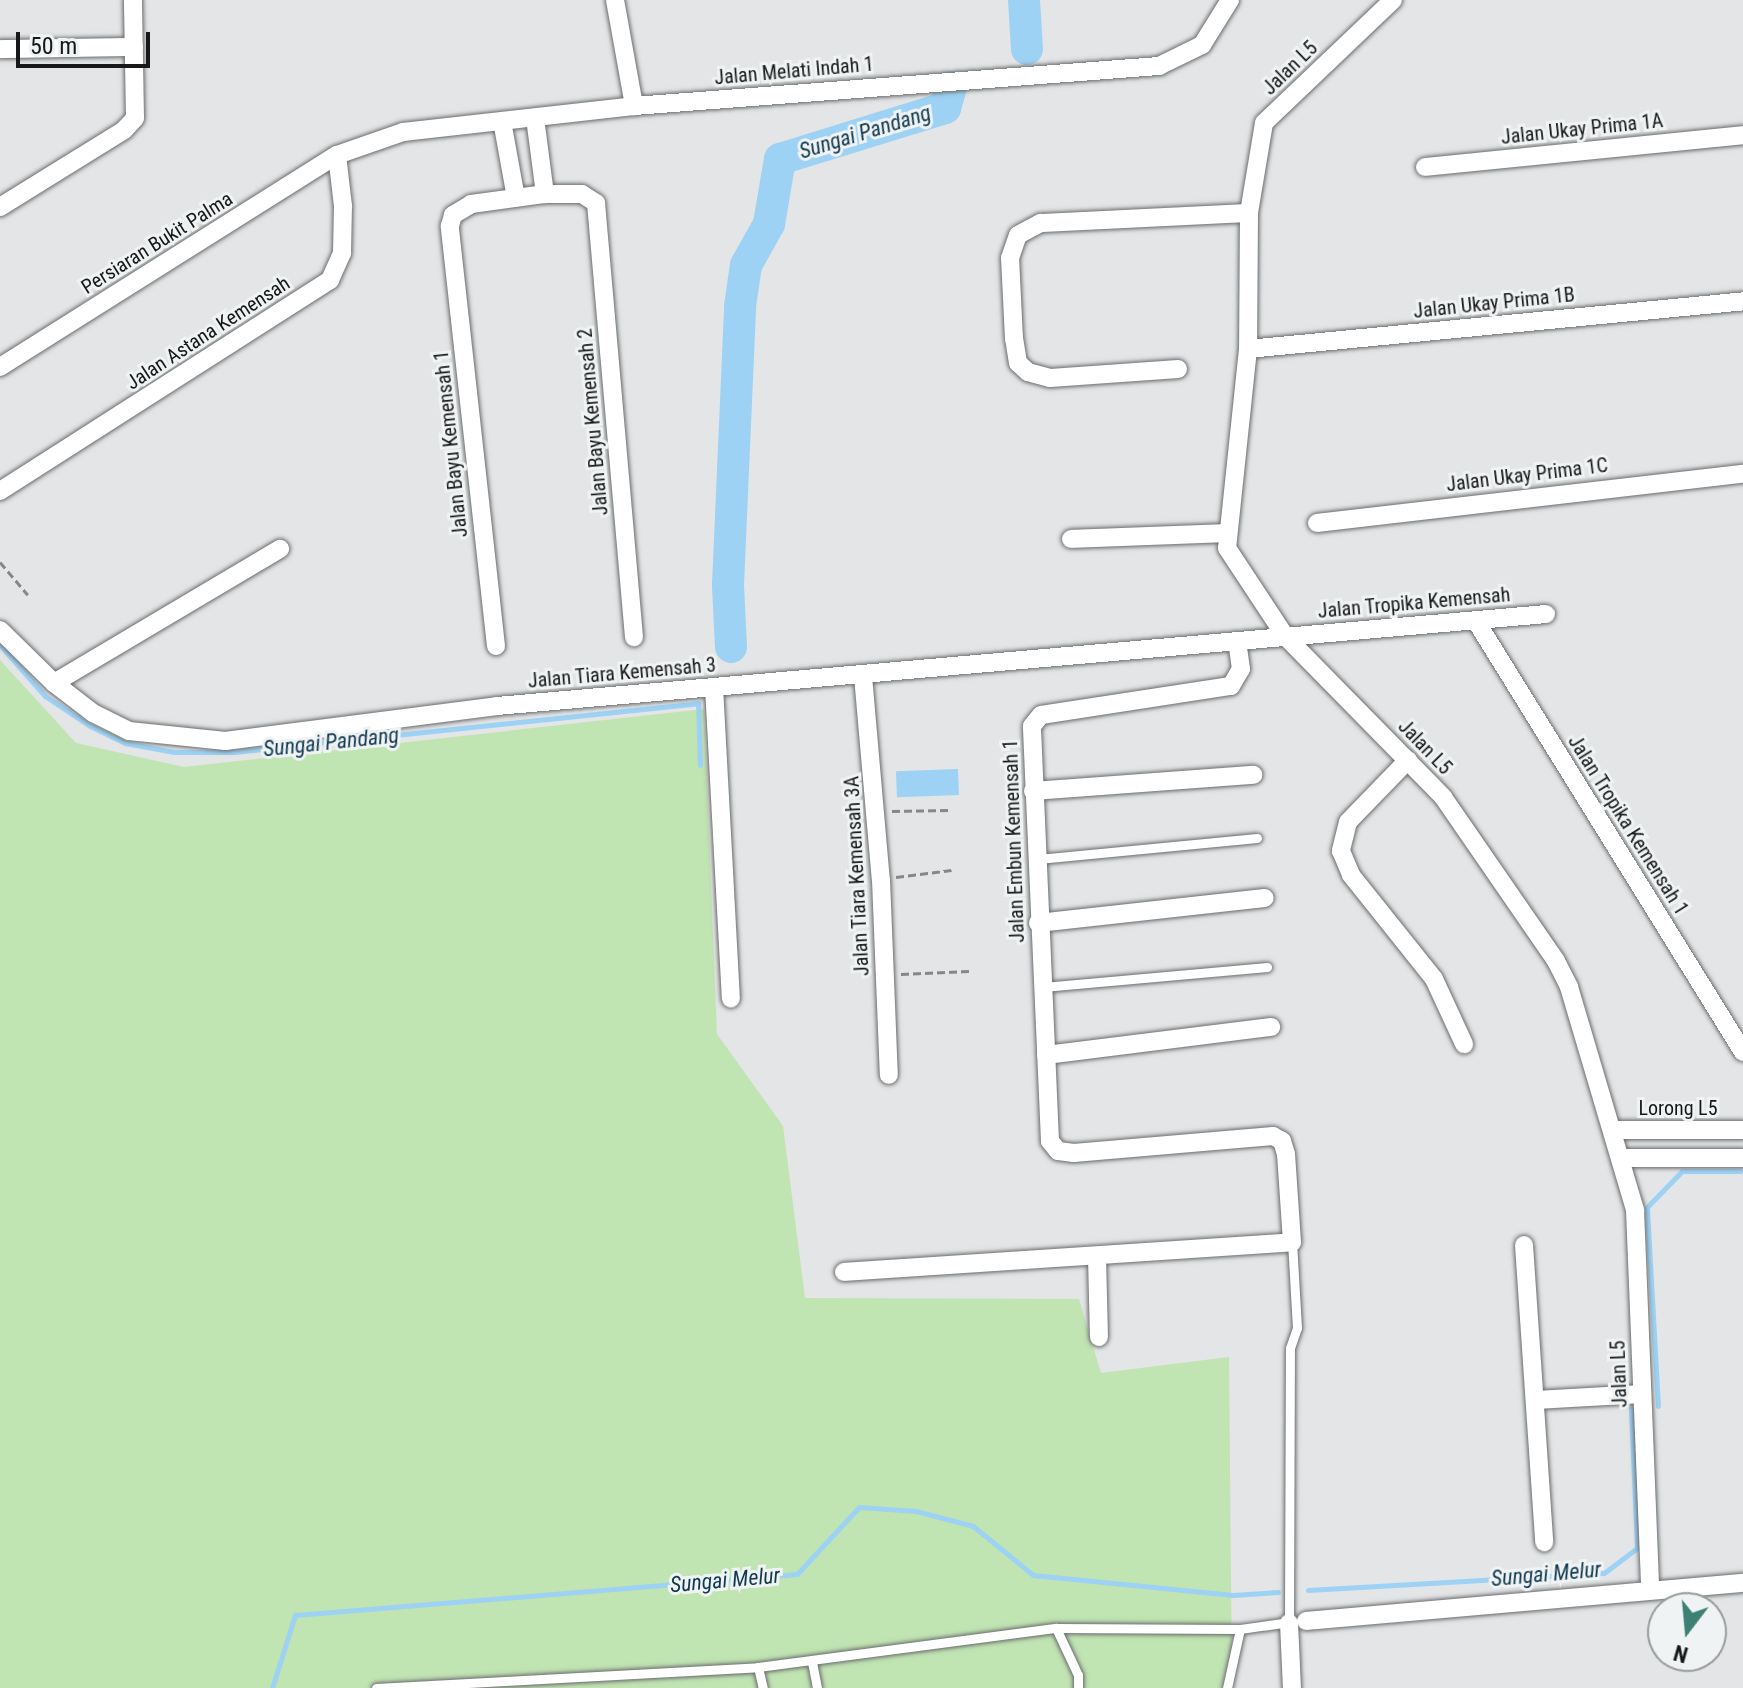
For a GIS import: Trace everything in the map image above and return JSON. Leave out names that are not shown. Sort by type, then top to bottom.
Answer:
[{"type":"street","points":[[0,207],[124,130],[135,118],[133,0]]},
{"type":"street","points":[[615,0],[634,106]]},
{"type":"street","name":"Jalan Melati Indah 1","points":[[337,155],[403,132],[634,106],[1159,66],[1202,45],[1230,0]]},
{"type":"street","name":"Jalan L5","points":[[1387,1],[1264,123],[1249,213],[1248,349],[1226,533],[1230,559],[1285,636],[1408,760],[1470,834],[1556,961],[1592,1052],[1635,1210],[1650,1590]]},
{"type":"street","points":[[0,49],[134,47]]},
{"type":"street","points":[[502,121],[516,198],[545,194],[535,118]]},
{"type":"street","name":"Jalan Ukay Prima 1A","points":[[1425,167],[1743,135]]},
{"type":"street","name":"Persiaran Bukit Palma","points":[[0,367],[337,155]]},
{"type":"street","name":"Jalan Astana Kemensah","points":[[0,491],[330,280],[342,253],[343,206],[337,155]]},
{"type":"street","name":"Jalan Bayu Kemensah 2","points":[[545,194],[582,194],[596,203],[634,637]]},
{"type":"street","name":"Jalan Bayu Kemensah 1","points":[[496,646],[450,237],[453,215],[460,209],[516,198]]},
{"type":"street","points":[[1178,369],[1050,378],[1028,372],[1018,363],[1014,339],[1010,258],[1018,235],[1041,223],[1249,213]]},
{"type":"street","name":"Jalan Ukay Prima 1B","points":[[1248,349],[1743,301]]},
{"type":"street","name":"Jalan Ukay Prima 1C","points":[[1317,523],[1743,474]]},
{"type":"street","points":[[1071,539],[1226,533]]},
{"type":"street","points":[[54,683],[280,549]]},
{"type":"street","name":"Jalan Tropika Kemensah","points":[[1285,636],[1546,614]]},
{"type":"street","name":"Jalan Tropika Kemensah 1","points":[[1476,621],[1743,1052]]},
{"type":"street","name":"Jalan Tiara Kemensah 3","points":[[0,630],[54,683],[93,713],[129,731],[225,741],[497,706],[863,676],[1285,636]]},
{"type":"street","name":"Jalan Embun Kemensah 1","points":[[1237,641],[1241,669],[1231,686],[1041,715],[1032,726],[1038,923],[1050,1141],[1065,1153],[1273,1136],[1282,1141],[1286,1154],[1292,1242]]},
{"type":"street","name":"Jalan Tiara Kemensah 3A","points":[[863,676],[881,880],[889,1075]]},
{"type":"street","points":[[714,687],[731,999]]},
{"type":"street","points":[[1408,760],[1348,822],[1341,842],[1343,861],[1434,979],[1464,1044]]},
{"type":"street","points":[[1033,791],[1253,775]]},
{"type":"street","points":[[1038,923],[1265,898]]},
{"type":"street","points":[[1046,1055],[1271,1027]]},
{"type":"street","name":"Lorong L5","points":[[1613,1130],[1743,1130]]},
{"type":"street","points":[[1622,1158],[1743,1158]]},
{"type":"street","points":[[844,1272],[1292,1242]]},
{"type":"street","points":[[1524,1245],[1544,1542]]},
{"type":"street","points":[[1097,1257],[1099,1337]]},
{"type":"street","points":[[1536,1400],[1642,1394]]},
{"type":"street","points":[[1292,1688],[1297,1622],[1743,1583]]},
{"type":"lane","points":[[1038,859],[1257,838]]},
{"type":"lane","points":[[1043,987],[1267,967]]},
{"type":"lane","points":[[376,1688],[758,1667],[1056,1628],[1240,1629],[1297,1622],[1290,1348],[1297,1328],[1292,1242]]},
{"type":"lane","points":[[1056,1628],[1078,1675],[1078,1688]]},
{"type":"lane","points":[[1227,1688],[1240,1629]]},
{"type":"lane","points":[[812,1662],[817,1688]]},
{"type":"lane","points":[[758,1667],[763,1688]]},
{"type":"path","points":[[0,562],[28,595]]},
{"type":"path","points":[[876,811],[950,810]]},
{"type":"path","points":[[881,880],[952,870]]},
{"type":"path","points":[[884,975],[969,971]]},
{"type":"green space","points":[[0,660],[76,743],[184,767],[704,709],[717,1034],[783,1126],[805,1298],[1079,1299],[1101,1373],[1229,1357],[1232,1688],[0,1688]]},
{"type":"water","points":[[958,769],[959,795],[897,797],[896,771]]},
{"type":"waterway","name":"Sungai Pandang","points":[[1024,0],[1027,49]]},
{"type":"waterway","name":"Sungai Pandang","points":[[731,647],[728,585],[740,306],[746,265],[769,224],[780,159],[945,108],[951,87]]},
{"type":"waterway","name":"Sungai Pandang","points":[[0,645],[45,696],[90,726],[125,743],[174,752],[234,752],[698,703],[700,765]]},
{"type":"waterway","name":"Sungai Melur","points":[[1658,1406],[1647,1207],[1682,1171],[1740,1171]]},
{"type":"waterway","name":"Sungai Melur","points":[[1308,1590],[1604,1573],[1637,1548],[1631,1408]]},
{"type":"waterway","name":"Sungai Melur","points":[[272,1688],[295,1615],[797,1574],[859,1507],[916,1511],[973,1526],[1033,1575],[1233,1595],[1278,1592]]}]
